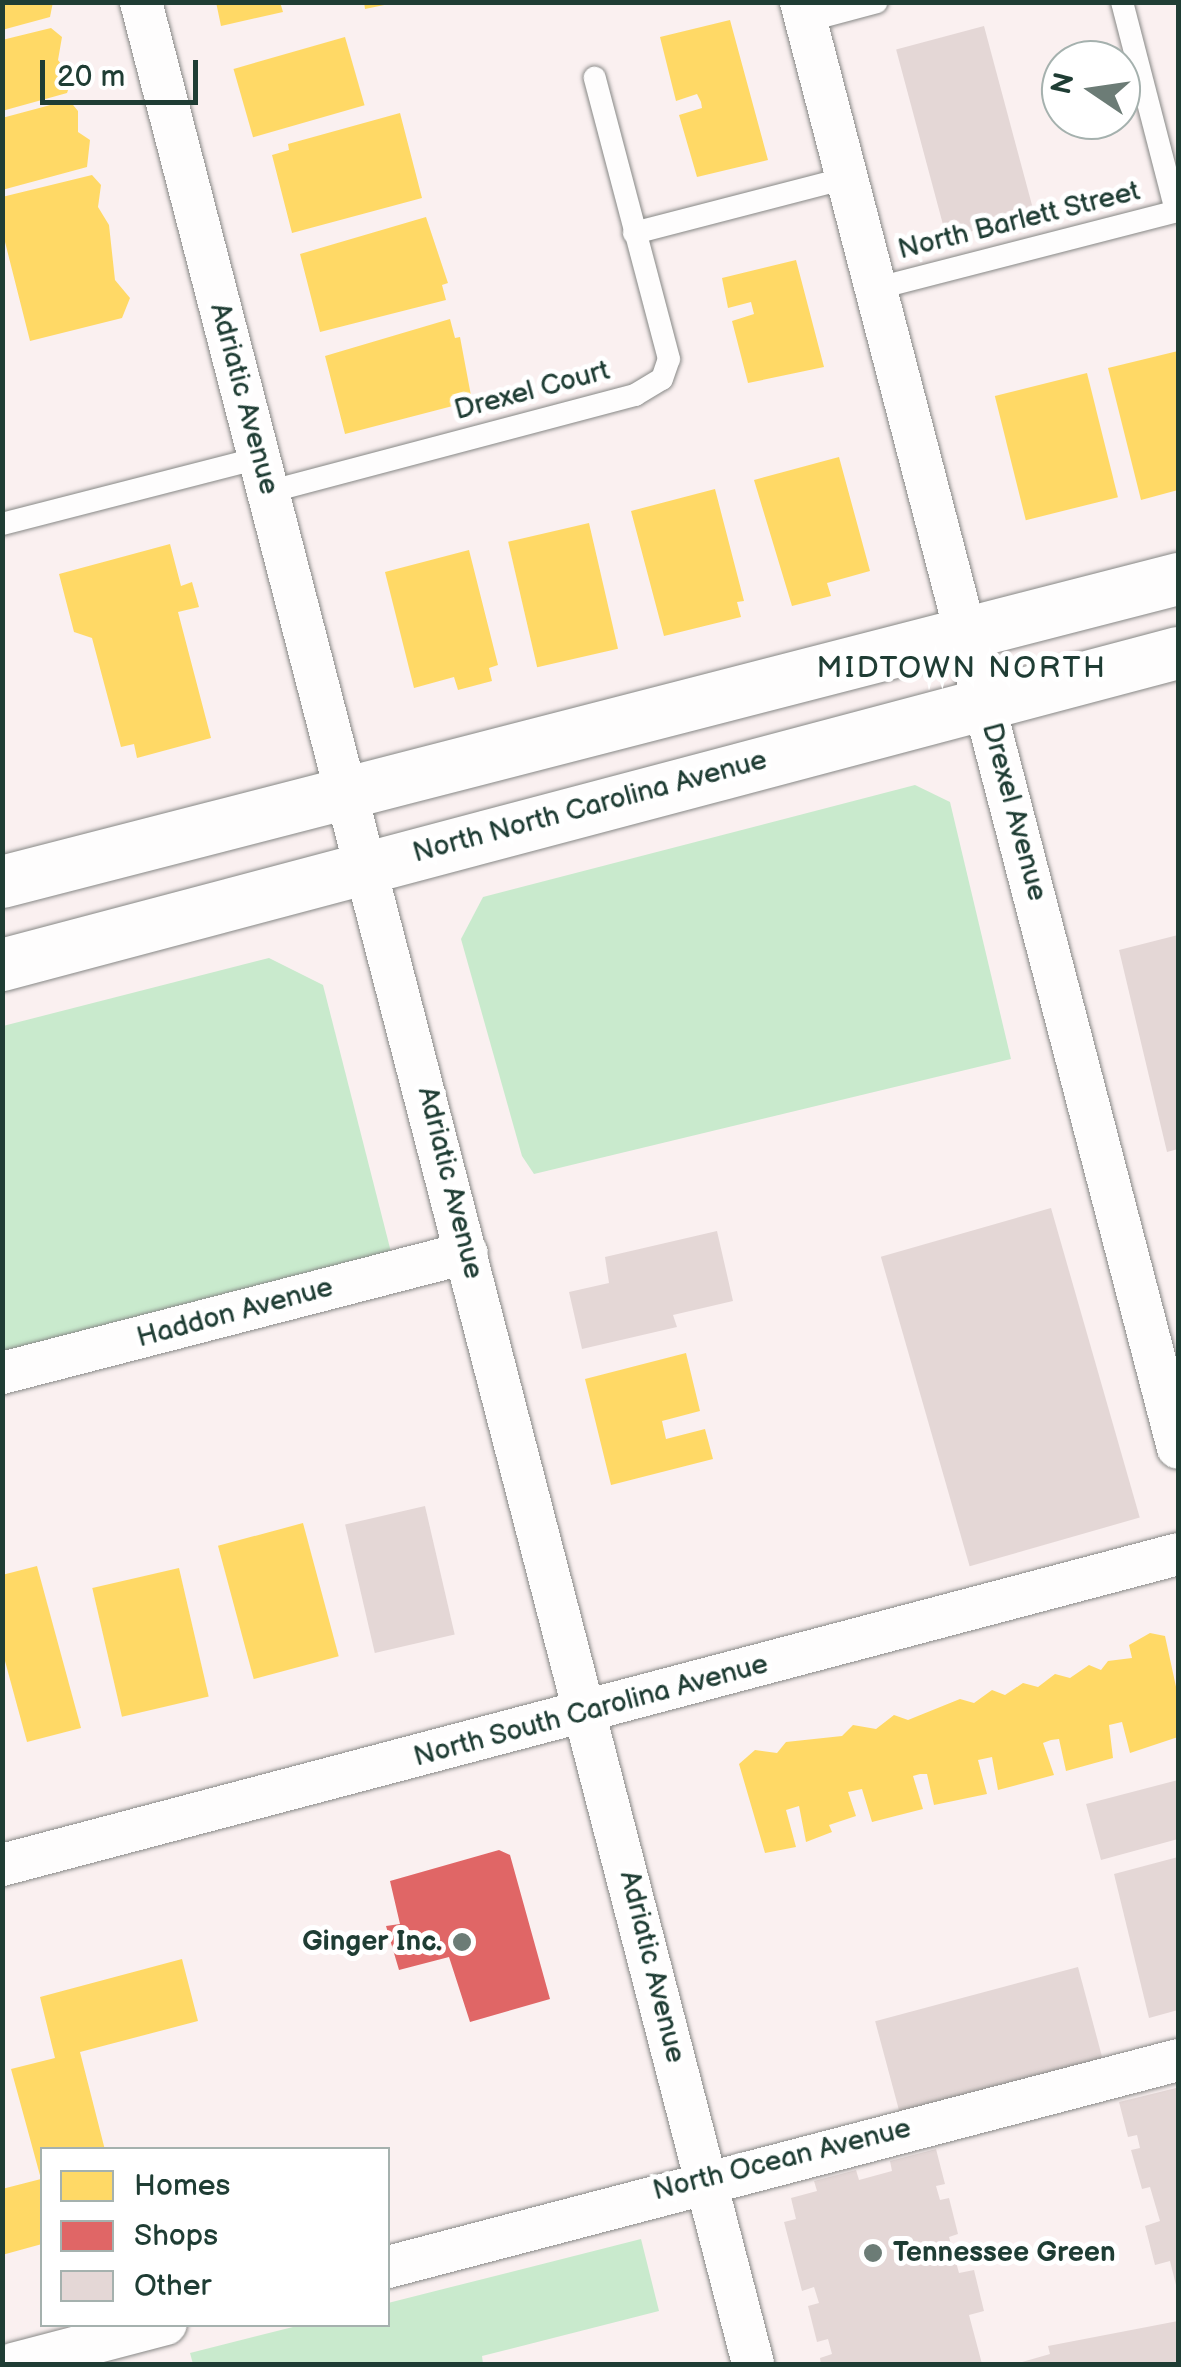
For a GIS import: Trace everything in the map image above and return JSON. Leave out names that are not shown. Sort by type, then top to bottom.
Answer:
[{"type":"street","name":"Adriatic Avenue","points":[[142,2],[370,866],[753,2364]]},
{"type":"street","name":"Drexel Avenue","points":[[804,12],[1178,1448]]},
{"type":"street","points":[[2,882],[1178,579]]},
{"type":"street","name":"North North Carolina Avenue","points":[[2,965],[985,700],[1178,654]]},
{"type":"street","name":"Haddon Avenue","points":[[2,1373],[467,1253]]},
{"type":"street","name":"North South Carolina Avenue","points":[[2,1865],[1178,1554]]},
{"type":"street","name":"North Ocean Avenue","points":[[390,2266],[704,2179],[1178,2060]]},
{"type":"street","points":[[13,2364],[155,2327]]},
{"type":"lane","points":[[804,12],[877,2]]},
{"type":"lane","points":[[1122,2],[1177,211]]},
{"type":"lane","name":"Drexel Court","points":[[264,475],[635,394],[662,379],[669,360],[595,78]]},
{"type":"lane","points":[[634,233],[846,178]]},
{"type":"lane","name":"North Barlett Street","points":[[874,289],[1177,211]]},
{"type":"lane","points":[[2,524],[264,475]]},
{"type":"green space","points":[[915,785],[950,802],[1011,1059],[534,1174],[522,1156],[461,939],[483,897]]},
{"type":"green space","points":[[269,958],[323,985],[391,1252],[3,1352],[3,1026]]},
{"type":"green space","points":[[641,2239],[659,2311],[482,2356],[483,2364],[193,2364],[190,2353],[293,2327],[390,2327],[390,2302]]},
{"type":"building: Homes","points":[[2,2],[53,2],[50,17],[2,30]]},
{"type":"building: Homes","points":[[216,2],[280,2],[283,12],[221,26]]},
{"type":"building: Homes","points":[[364,2],[388,2],[389,4],[365,9]]},
{"type":"building: Homes","points":[[730,20],[768,160],[697,177],[679,115],[702,108],[701,102],[697,94],[676,101],[660,37]]},
{"type":"building: Homes","points":[[51,28],[62,37],[58,60],[72,79],[67,93],[2,111],[2,40]]},
{"type":"building: Homes","points":[[345,37],[365,105],[253,137],[233,69]]},
{"type":"building: Homes","points":[[69,100],[78,111],[78,132],[90,140],[87,167],[2,190],[2,118]]},
{"type":"building: Homes","points":[[400,113],[422,198],[292,233],[272,155],[289,150],[288,144]]},
{"type":"building: Homes","points":[[92,175],[101,185],[98,207],[109,225],[115,280],[130,298],[122,318],[30,341],[2,230],[2,197]]},
{"type":"building: Homes","points":[[426,217],[448,283],[442,285],[446,300],[320,332],[300,254]]},
{"type":"building: Homes","points":[[796,260],[824,367],[748,383],[732,321],[754,314],[751,302],[728,308],[722,278]]},
{"type":"building: Homes","points":[[450,319],[455,338],[460,337],[472,401],[345,434],[325,356]]},
{"type":"building: Homes","points":[[1178,351],[1178,490],[1141,500],[1108,368]]},
{"type":"building: Homes","points":[[1087,373],[1118,497],[1026,520],[995,396]]},
{"type":"building: Homes","points":[[839,457],[870,571],[827,583],[831,596],[792,606],[754,480]]},
{"type":"building: Homes","points":[[715,489],[744,601],[737,602],[741,617],[664,636],[631,511]]},
{"type":"building: Homes","points":[[589,523],[618,649],[537,667],[508,542]]},
{"type":"building: Homes","points":[[170,544],[181,586],[192,582],[199,607],[178,612],[211,738],[137,758],[134,744],[121,747],[92,638],[74,632],[59,574]]},
{"type":"building: Homes","points":[[469,550],[498,665],[489,668],[492,681],[458,690],[454,677],[414,688],[385,572]]},
{"type":"building: Homes","points":[[686,1353],[700,1411],[662,1421],[666,1439],[705,1429],[713,1459],[611,1485],[585,1379]]},
{"type":"building: Homes","points":[[303,1523],[339,1656],[254,1679],[218,1546]]},
{"type":"building: Homes","points":[[37,1566],[81,1728],[27,1742],[2,1650],[2,1575]]},
{"type":"building: Homes","points":[[179,1568],[209,1697],[122,1717],[92,1588]]},
{"type":"building: Homes","points":[[1150,1633],[1165,1636],[1178,1696],[1178,1737],[1130,1753],[1122,1722],[1109,1725],[1113,1758],[1066,1771],[1059,1739],[1051,1740],[1043,1743],[1054,1775],[998,1790],[992,1757],[978,1760],[987,1794],[934,1805],[927,1774],[920,1774],[913,1776],[923,1809],[872,1822],[862,1789],[848,1792],[856,1816],[829,1825],[832,1832],[806,1842],[799,1806],[786,1810],[796,1847],[765,1853],[739,1764],[755,1750],[777,1753],[786,1742],[842,1736],[853,1725],[876,1729],[894,1715],[908,1720],[960,1699],[974,1703],[992,1690],[1005,1695],[1023,1683],[1038,1687],[1055,1674],[1070,1678],[1089,1665],[1101,1670],[1108,1661],[1132,1658],[1129,1645]]},
{"type":"building: Homes","points":[[182,1959],[198,2021],[80,2052],[104,2147],[40,2147],[40,2175],[11,2069],[55,2058],[40,1997]]},
{"type":"building: Homes","points":[[40,2179],[40,2245],[2,2255],[2,2189]]},
{"type":"building: Shops","name":"Ginger Inc.","points":[[499,1850],[510,1855],[550,1999],[470,2022],[449,1957],[399,1970],[386,1926],[400,1924],[390,1881]]},
{"type":"building: Other","points":[[984,26],[1034,214],[947,238],[896,50]]},
{"type":"building: Other","points":[[1178,935],[1178,1149],[1167,1152],[1119,950]]},
{"type":"building: Other","points":[[1051,1208],[1140,1518],[970,1566],[881,1257]]},
{"type":"building: Other","points":[[717,1231],[733,1301],[673,1315],[677,1327],[582,1349],[569,1292],[609,1283],[605,1257]]},
{"type":"building: Other","points":[[425,1506],[455,1635],[375,1653],[345,1524]]},
{"type":"building: Other","points":[[1178,1780],[1178,1839],[1101,1860],[1086,1804]]},
{"type":"building: Other","points":[[1178,1857],[1178,2010],[1149,2018],[1114,1874]]},
{"type":"building: Other","points":[[1078,1967],[1103,2060],[900,2114],[875,2021]]},
{"type":"building: Other","name":"Tennessee Green","points":[[1176,2088],[1177,2289],[1170,2261],[1155,2265],[1145,2226],[1160,2221],[1150,2187],[1142,2189],[1131,2150],[1140,2148],[1137,2135],[1128,2137],[1119,2102]]},
{"type":"building: Other","name":"Tennessee Green","points":[[936,2149],[945,2184],[936,2186],[940,2200],[949,2198],[958,2234],[949,2237],[959,2273],[974,2270],[984,2311],[969,2315],[982,2364],[821,2364],[820,2358],[832,2354],[828,2339],[817,2342],[808,2306],[819,2303],[814,2287],[802,2291],[784,2222],[796,2219],[791,2198],[817,2191],[814,2181],[856,2170],[859,2180],[892,2171],[890,2161]]},
{"type":"building: Other","name":"Tennessee Green","points":[[1178,2321],[1178,2364],[1015,2364],[1050,2354],[1048,2346]]},
{"type":"place","name":"Ginger Inc.","points":[[462,1942]]},
{"type":"place","name":"Tennessee Green","points":[[873,2253]]},
{"type":"district","name":"MIDTOWN NORTH","points":[[962,668]]}]
